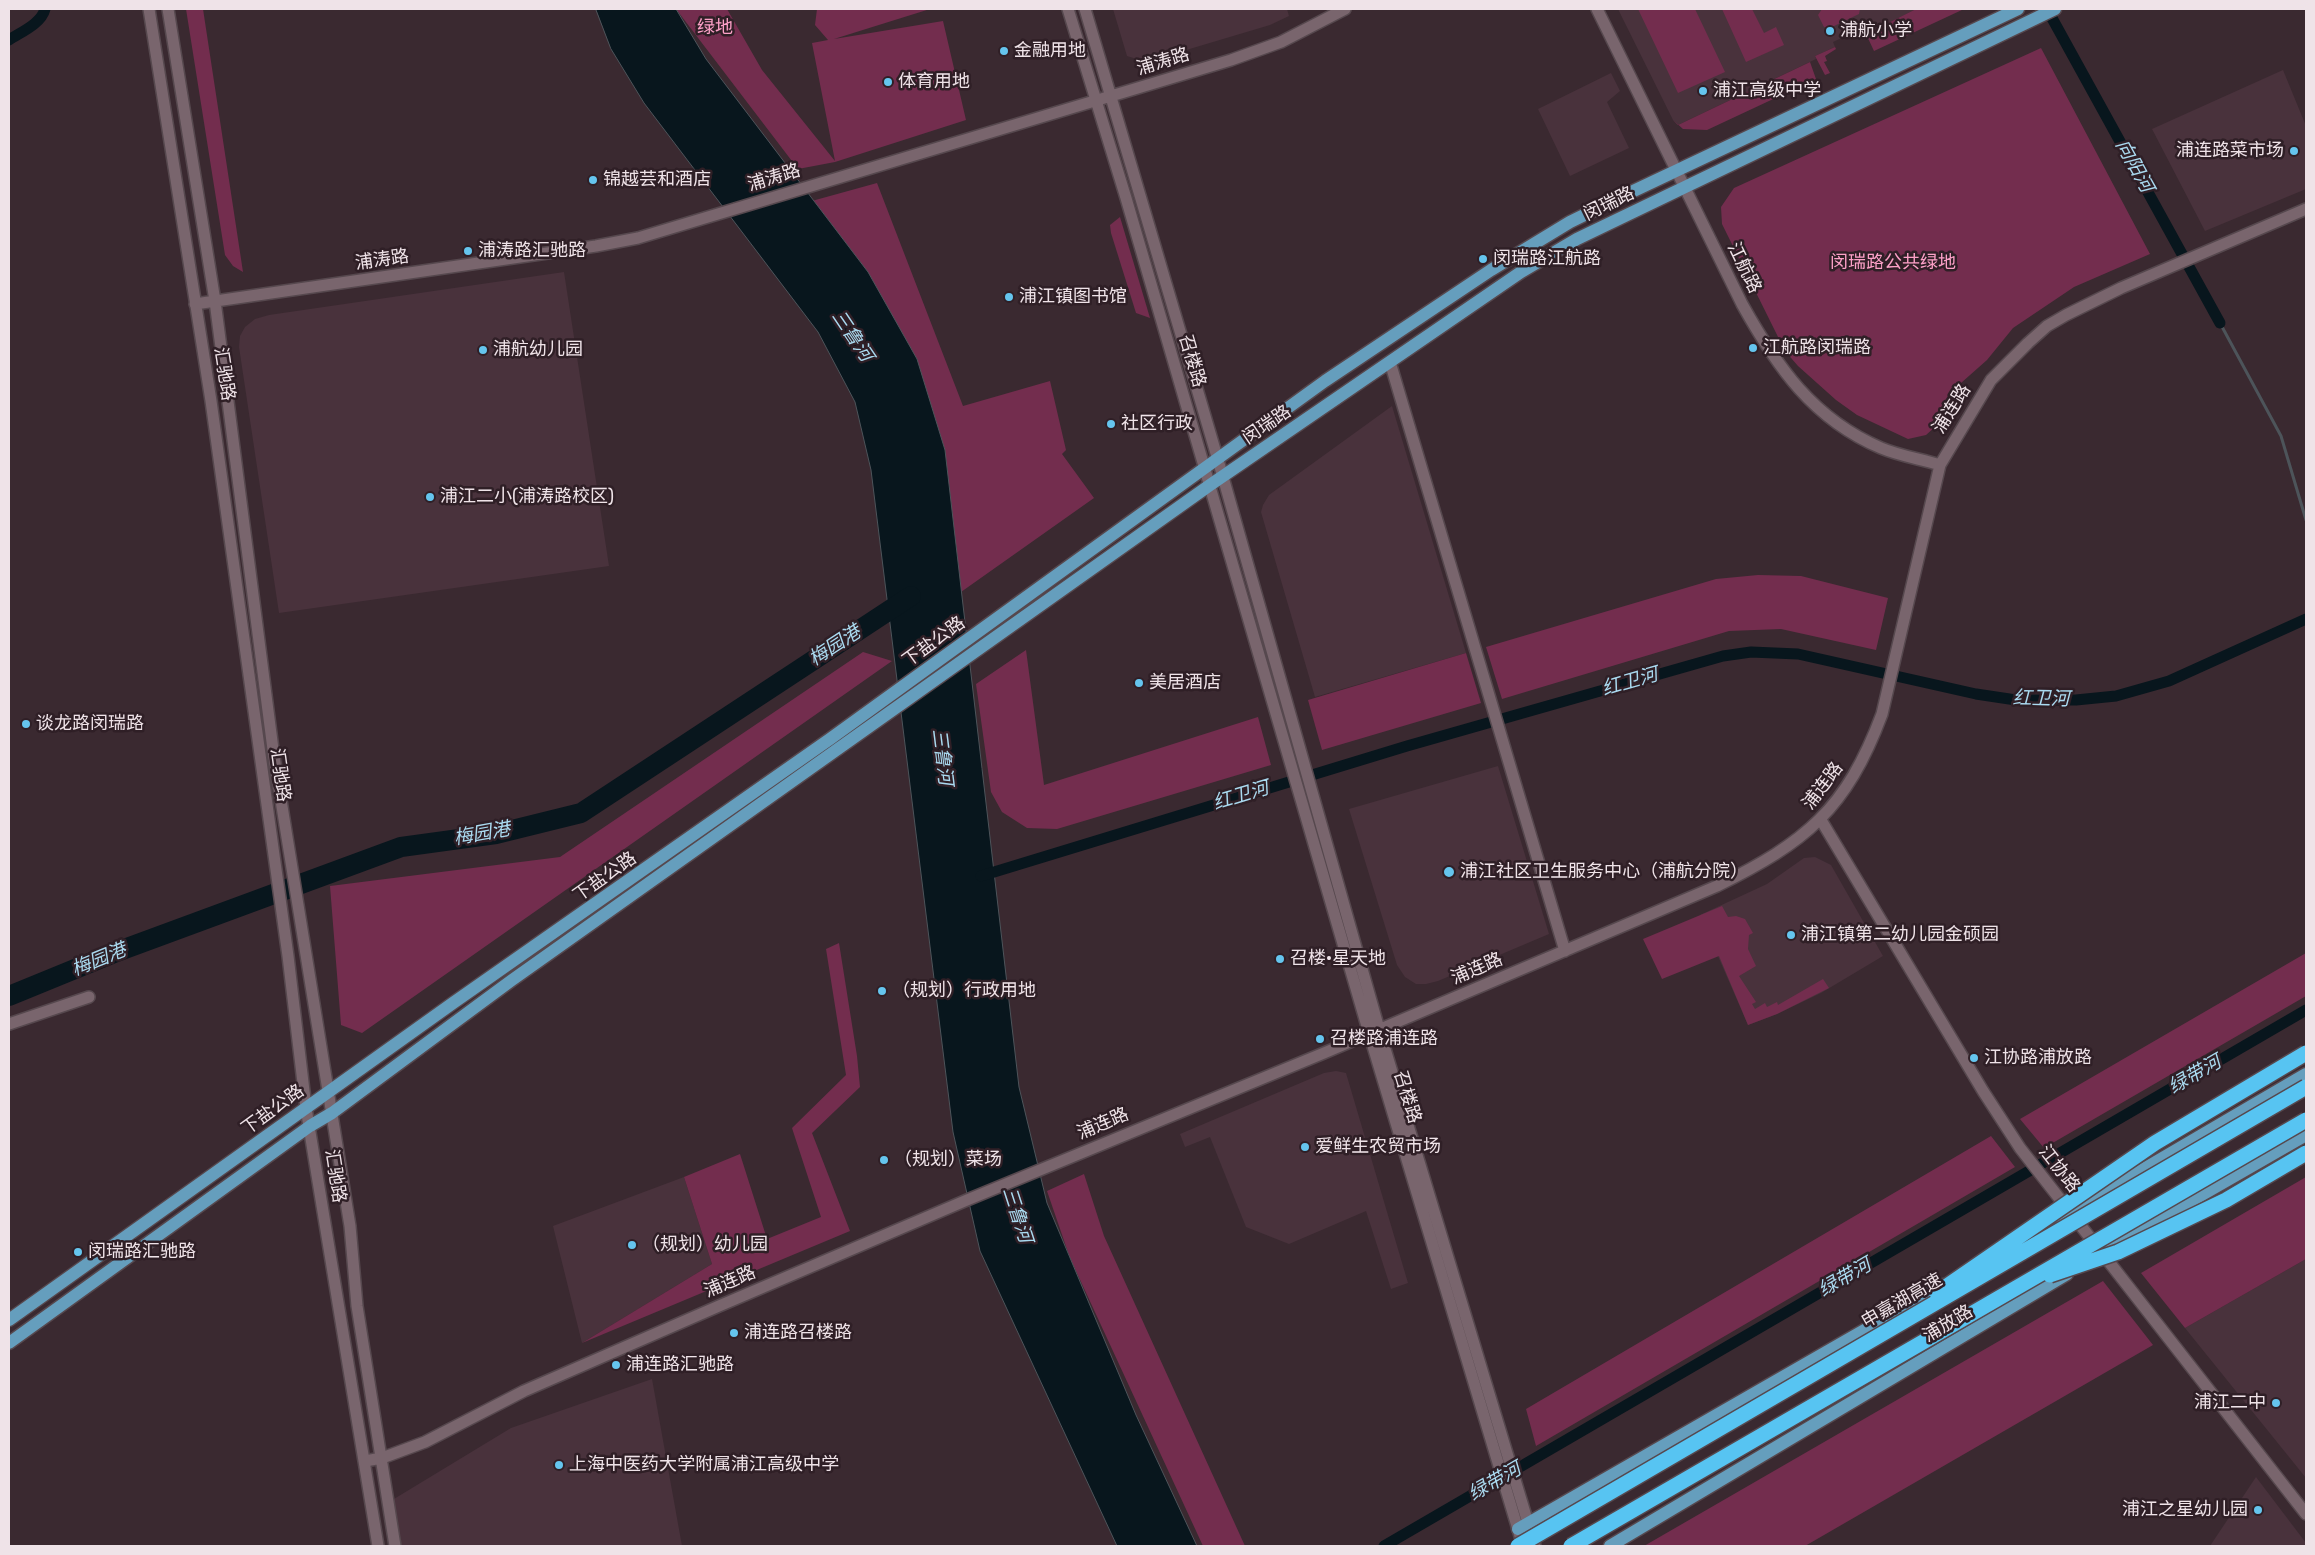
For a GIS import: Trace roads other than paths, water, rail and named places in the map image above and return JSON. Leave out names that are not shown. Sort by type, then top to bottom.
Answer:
[{"type":"highway","points":[[1890,1329],[1949,1283],[2140,1154],[2306,1053]]},
{"type":"highway","name":"申嘉湖高速","points":[[1518,1546],[2306,1088]]},
{"type":"highway","points":[[1571,1546],[2306,1120]]},
{"type":"highway","points":[[2016,1287],[2118,1252],[2226,1200],[2306,1153]]},
{"type":"main road","name":"闵瑞路","points":[[1217,458],[1326,381],[1491,270],[1570,222],[2018,9]]},
{"type":"main road","name":"闵瑞路","points":[[1210,485],[1522,272],[1578,239],[2055,9]]},
{"type":"main road","name":"下盐公路","points":[[9,1320],[897,690],[1217,458]]},
{"type":"main road","name":"下盐公路","points":[[9,1343],[332,1112],[512,980],[1210,485]]},
{"type":"main road","points":[[1523,1526],[2070,1212],[2306,1074]]},
{"type":"main road","name":"浦放路","points":[[1610,1546],[2103,1252],[2306,1134]]},
{"type":"street","name":"汇驰路","points":[[149,9],[211,401],[306,1108],[378,1546]]},
{"type":"street","name":"汇驰路","points":[[168,9],[215,301],[273,747],[350,1226],[357,1306],[396,1546]]},
{"type":"street","name":"召楼路","points":[[1068,9],[1289,753],[1310,807],[1509,1499],[1523,1526]]},
{"type":"street","name":"召楼路","points":[[1085,9],[1112,95],[1223,477],[1300,749],[1310,807]]},
{"type":"street","name":"浦涛路","points":[[195,304],[596,246],[638,238],[1231,60],[1281,42],[1345,9]]},
{"type":"street","name":"江航路","points":[[1597,9],[1676,170],[1686,186],[1742,304],[1764,344],[1788,379],[1811,402],[1854,434],[1882,448],[1940,465]]},
{"type":"street","name":"浦连路","points":[[365,1461],[382,1458],[425,1442],[524,1391],[1045,1167],[1565,951],[1717,886],[1760,865],[1794,843],[1821,820],[1856,772],[1870,747],[1885,700],[1940,465],[1991,380],[2047,326],[2066,315],[2204,252],[2306,209]]},
{"type":"street","points":[[1390,362],[1565,951]]},
{"type":"street","name":"江协路","points":[[1821,820],[1983,1091],[2020,1148],[2306,1514]]},
{"type":"street","points":[[9,1024],[89,997]]},
{"type":"street","name":"召楼路","points":[[1374,1031],[1506,1447],[1519,1493],[1523,1526]]},
{"type":"street","points":[[1523,1526],[1523,1546]]},
{"type":"street","points":[[1523,1526],[1535,1546]]},
{"type":"water","name":"三鲁河","points":[[596,9],[676,9],[706,59],[868,272],[917,359],[945,450],[1019,1087],[1047,1203],[1136,1415],[1197,1546],[1117,1546],[980,1251],[953,1132],[871,470],[855,402],[818,332],[644,103],[611,49]]},
{"type":"waterway","points":[[9,40],[35,23],[45,9]]},
{"type":"waterway","name":"向阳河","points":[[2047,9],[2220,323]]},
{"type":"waterway","points":[[2220,323],[2281,436],[2306,520]]},
{"type":"waterway","name":"梅园港","points":[[9,996],[119,951],[401,847],[496,834],[581,813],[911,596]]},
{"type":"waterway","name":"红卫河","points":[[981,876],[1407,746],[1723,656],[1751,652],[1798,654],[1976,694],[2016,700],[2076,700],[2116,696],[2169,681],[2306,619]]},
{"type":"waterway","name":"绿带河","points":[[1384,1546],[2306,1010]]},
{"type":"place","name":"浦航小学","points":[[1830,31]]},
{"type":"place","name":"金融用地","points":[[1004,51]]},
{"type":"place","name":"体育用地","points":[[888,82]]},
{"type":"place","name":"浦江高级中学","points":[[1703,91]]},
{"type":"place","name":"浦连路菜市场","points":[[2294,151]]},
{"type":"place","name":"锦越芸和酒店","points":[[593,180]]},
{"type":"place","name":"浦涛路汇驰路","points":[[468,251]]},
{"type":"place","name":"闵瑞路江航路","points":[[1483,259]]},
{"type":"place","name":"浦江镇图书馆","points":[[1009,297]]},
{"type":"place","name":"江航路闵瑞路","points":[[1753,348]]},
{"type":"place","name":"浦航幼儿园","points":[[483,350]]},
{"type":"place","name":"社区行政","points":[[1111,424]]},
{"type":"place","name":"浦江二小(浦涛路校区)","points":[[430,497]]},
{"type":"place","name":"美居酒店","points":[[1139,683]]},
{"type":"place","name":"谈龙路闵瑞路","points":[[26,724]]},
{"type":"place","name":"浦江社区卫生服务中心（浦航分院）","points":[[1449,872]]},
{"type":"place","name":"浦江镇第二幼儿园金硕园","points":[[1791,935]]},
{"type":"place","name":"召楼·星天地","points":[[1280,959]]},
{"type":"place","name":"（规划）行政用地","points":[[882,991]]},
{"type":"place","name":"召楼路浦连路","points":[[1320,1039]]},
{"type":"place","name":"江协路浦放路","points":[[1974,1058]]},
{"type":"place","name":"爱鲜生农贸市场","points":[[1305,1147]]},
{"type":"place","name":"（规划）菜场","points":[[884,1160]]},
{"type":"place","name":"（规划）幼儿园","points":[[632,1245]]},
{"type":"place","name":"闵瑞路汇驰路","points":[[78,1252]]},
{"type":"place","name":"浦连路召楼路","points":[[734,1333]]},
{"type":"place","name":"浦连路汇驰路","points":[[616,1365]]},
{"type":"place","name":"浦江二中","points":[[2276,1403]]},
{"type":"place","name":"上海中医药大学附属浦江高级中学","points":[[559,1465]]},
{"type":"place","name":"浦江之星幼儿园","points":[[2258,1510]]},
{"type":"park label","name":"绿地","points":[[715,28]]},
{"type":"park label","name":"闵瑞路公共绿地","points":[[1893,263]]}]
